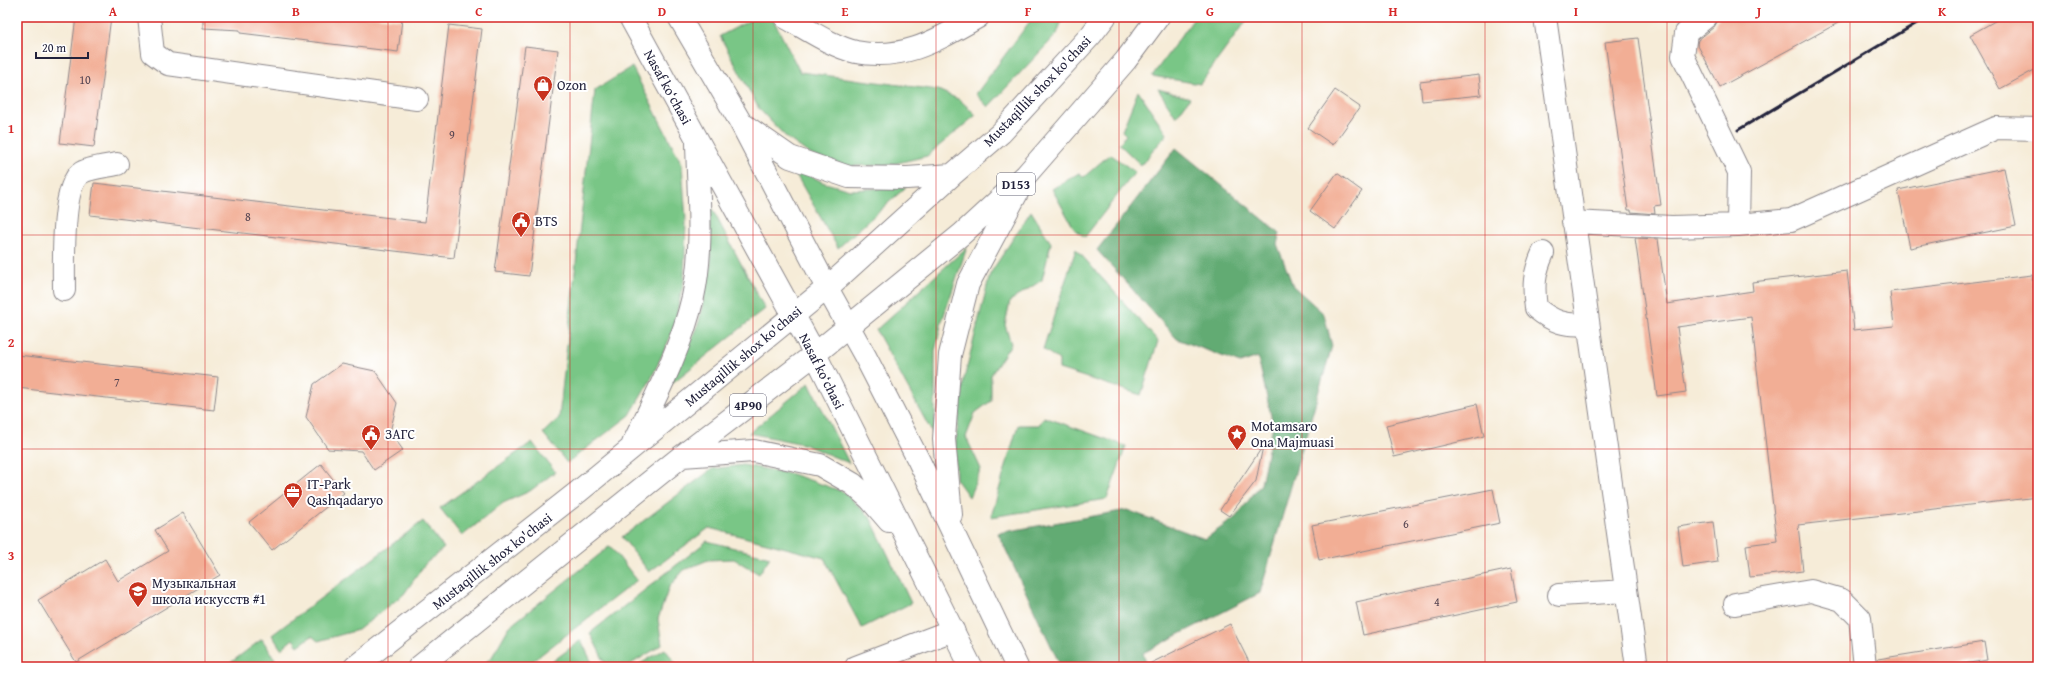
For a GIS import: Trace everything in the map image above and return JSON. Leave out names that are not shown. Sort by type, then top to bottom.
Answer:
[{"type":"main road","points":[[149,17],[154,53],[168,64],[417,99]]},
{"type":"main road","points":[[679,17],[741,123],[919,461],[1017,667]]},
{"type":"main road","points":[[785,17],[830,42],[855,52],[896,54],[933,42],[978,17]]},
{"type":"main road","name":"Mustaqillik shox ko'chasi","points":[[355,667],[630,450],[827,288],[1000,133],[1092,35],[1105,17]]},
{"type":"main road","name":"D153","points":[[815,354],[962,234],[1026,175],[1126,60],[1158,17]]},
{"type":"main road","points":[[1545,17],[1587,324],[1637,667]]},
{"type":"main road","points":[[1706,17],[1686,33],[1683,56],[1739,172],[1738,225]]},
{"type":"main road","name":"Nasaf ko‘chasi","points":[[634,19],[696,139],[815,354],[971,667]]},
{"type":"main road","points":[[741,123],[790,157],[850,177],[907,178],[952,175]]},
{"type":"main road","points":[[1573,222],[1672,227],[1738,225],[1791,220],[1996,128],[2038,130]]},
{"type":"main road","points":[[630,450],[678,347],[693,296],[698,256],[696,139]]},
{"type":"main road","points":[[64,290],[64,237],[72,185],[81,173],[117,164]]},
{"type":"main road","points":[[952,532],[944,439],[950,355],[968,284],[1026,175]]},
{"type":"main road","points":[[1543,253],[1538,265],[1533,286],[1536,308],[1548,318],[1570,326],[1587,324]]},
{"type":"main road","name":"4P90","points":[[682,456],[815,354]]},
{"type":"main road","points":[[419,667],[682,456],[754,451],[820,465],[853,484],[864,494],[908,543]]},
{"type":"main road","points":[[1559,595],[1626,591]]},
{"type":"main road","points":[[1735,604],[1811,591],[1842,600],[1860,618],[1865,667]]},
{"type":"main road","points":[[856,667],[952,630]]},
{"type":"green space","points":[[756,17],[772,17],[800,72],[938,90],[960,100],[976,115],[927,156],[889,165],[848,166],[811,155],[787,138],[759,109],[720,36]]},
{"type":"green space","points":[[1033,17],[1063,17],[1057,34],[988,107],[976,94]]},
{"type":"green space","points":[[1195,17],[1249,17],[1200,84],[1152,76]]},
{"type":"green space","points":[[632,67],[682,164],[686,221],[684,280],[673,331],[651,379],[630,415],[567,463],[543,433],[559,418],[595,90]]},
{"type":"green space","points":[[1158,89],[1190,98],[1176,117]]},
{"type":"green space","points":[[1138,91],[1167,134],[1141,165],[1119,144],[1126,135],[1122,131]]},
{"type":"green space","points":[[1176,148],[1280,233],[1277,244],[1293,286],[1324,314],[1332,346],[1260,593],[1143,653],[1148,667],[1061,667],[998,533],[1127,510],[1205,539],[1236,517],[1261,484],[1273,425],[1258,357],[1240,363],[1177,339],[1097,250]]},
{"type":"green space","points":[[1110,154],[1135,172],[1085,237],[1075,230],[1052,189],[1079,173],[1084,177]]},
{"type":"green space","points":[[790,164],[822,182],[850,190],[906,187],[838,248]]},
{"type":"green space","points":[[709,203],[765,309],[671,384],[699,322],[711,263]]},
{"type":"green space","points":[[1031,211],[1051,243],[1042,280],[1010,301],[1005,325],[1011,344],[991,375],[991,401],[975,413],[966,437],[981,469],[969,497],[956,479],[955,448],[964,379],[990,274]]},
{"type":"green space","points":[[967,247],[942,321],[935,351],[935,438],[876,330]]},
{"type":"green space","points":[[1076,249],[1158,341],[1141,395],[1059,369],[1059,360],[1043,349]]},
{"type":"green space","points":[[809,383],[849,463],[803,444],[749,433]]},
{"type":"green space","points":[[1044,417],[1126,446],[1107,499],[991,517],[1018,425],[1039,425]]},
{"type":"green space","points":[[532,442],[555,472],[530,491],[503,503],[462,536],[440,508]]},
{"type":"green space","points":[[743,465],[792,474],[844,492],[870,517],[911,603],[862,628],[824,558],[709,528],[649,572],[622,537],[712,469]]},
{"type":"green space","points":[[423,521],[444,548],[425,564],[404,594],[358,630],[318,641],[312,636],[298,646],[293,639],[281,649],[272,635]]},
{"type":"green space","points":[[707,541],[770,557],[759,574],[734,559],[708,560],[684,570],[669,587],[658,619],[662,645],[626,667],[607,667],[590,633]]},
{"type":"green space","points":[[610,546],[637,580],[525,667],[480,667],[492,657],[509,627]]},
{"type":"green space","points":[[262,639],[276,661],[268,667],[225,667]]},
{"type":"green space","points":[[581,640],[594,667],[545,667]]},
{"type":"green space","points":[[665,649],[680,667],[635,667]]},
{"type":"building","points":[[76,17],[111,17],[94,147],[60,143]]},
{"type":"building","points":[[203,17],[373,17],[402,20],[398,52],[240,33],[240,30],[203,28]]},
{"type":"building","points":[[1720,17],[1849,17],[1720,87],[1697,44],[1698,40],[1714,27]]},
{"type":"building","points":[[2002,17],[2038,17],[2038,68],[2000,89],[1970,35]]},
{"type":"building","points":[[449,25],[482,29],[454,258],[90,215],[94,183],[425,222]]},
{"type":"building","points":[[1638,38],[1661,205],[1654,206],[1655,214],[1631,212],[1631,210],[1628,210],[1605,42]]},
{"type":"building","points":[[525,46],[558,50],[529,276],[495,272]]},
{"type":"building","points":[[1479,75],[1481,95],[1422,101],[1420,82]]},
{"type":"building","points":[[1335,90],[1360,107],[1333,145],[1308,128]]},
{"type":"building","points":[[2004,168],[2016,226],[1910,248],[1898,190]]},
{"type":"building","points":[[1337,173],[1362,191],[1335,229],[1310,211]]},
{"type":"building","points":[[1635,238],[1658,239],[1667,304],[1753,291],[1752,282],[1847,271],[1854,330],[1894,326],[1890,292],[2032,275],[2038,324],[2038,497],[1798,525],[1803,571],[1750,577],[1746,545],[1777,541],[1751,317],[1677,327],[1686,392],[1657,396]]},
{"type":"building","points":[[17,355],[218,377],[214,410],[17,388]]},
{"type":"building","points":[[342,364],[375,371],[397,403],[390,432],[403,450],[374,470],[361,451],[328,449],[306,417],[314,384]]},
{"type":"building","points":[[1477,404],[1484,436],[1394,457],[1386,425]]},
{"type":"building","points":[[1263,446],[1256,481],[1229,516],[1220,510]]},
{"type":"building","points":[[321,464],[344,493],[272,550],[249,522]]},
{"type":"building","points":[[1493,489],[1500,523],[1319,560],[1312,525]]},
{"type":"building","points":[[183,513],[220,575],[76,662],[38,600],[105,559],[118,581],[168,551],[155,530]]},
{"type":"building","points":[[1713,522],[1718,562],[1683,567],[1678,527]]},
{"type":"building","points":[[1511,569],[1517,602],[1363,635],[1356,602]]},
{"type":"building","points":[[1230,624],[1249,662],[1238,667],[1143,667]]},
{"type":"building","points":[[1984,642],[1987,660],[1946,667],[1878,667],[1878,659]]},
{"type":"railway","points":[[1738,130],[1927,17]]},
{"type":"place","name":"Ozon","points":[[543,102]]},
{"type":"place","name":"BTS","points":[[521,238]]},
{"type":"place","name":"ЗАГС","points":[[371,451]]},
{"type":"place","name":"Motamsaro Ona Majmuasi","points":[[1237,451]]},
{"type":"place","name":"IT-Park Qashqadaryo","points":[[293,509]]},
{"type":"place","name":"Музыкальная школа искусств #1","points":[[138,608]]}]
